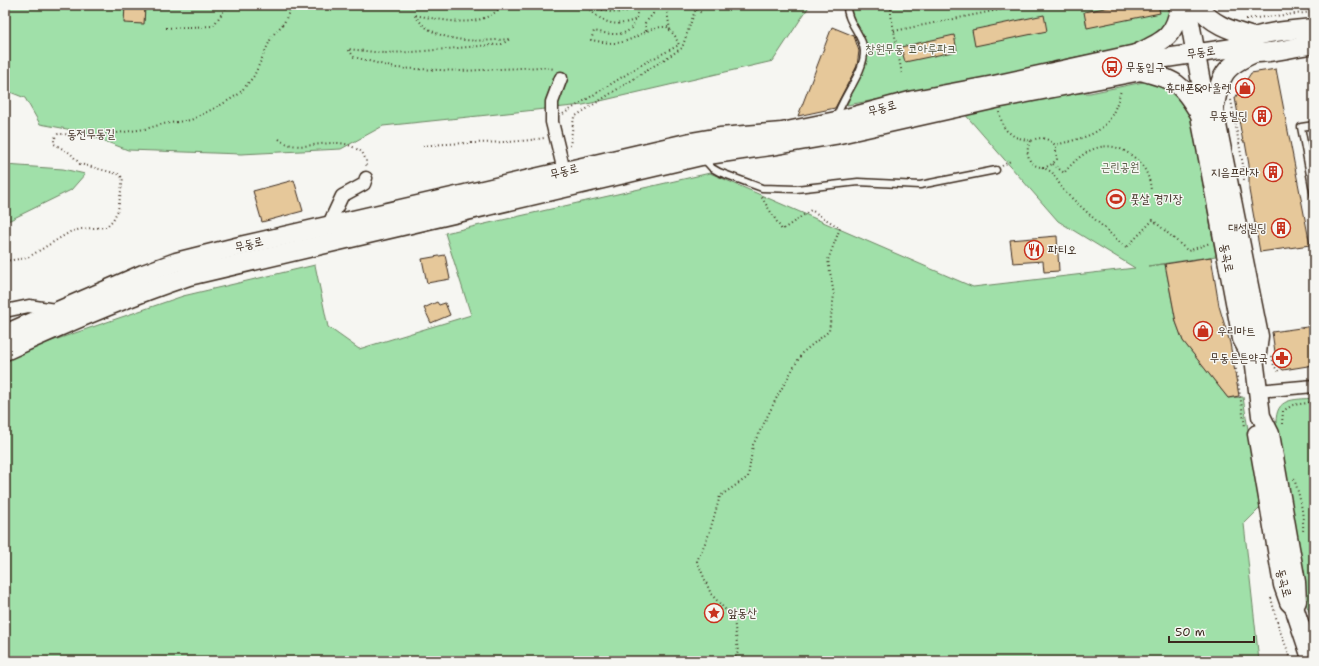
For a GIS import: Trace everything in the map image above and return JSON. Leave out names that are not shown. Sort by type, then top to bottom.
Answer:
[{"type":"main road","points":[[1188,7],[1204,14],[1223,28],[1254,45],[1224,74],[1207,112],[1181,86],[1139,63],[1171,33],[1188,7]]},
{"type":"main road","name":"동곡로","points":[[1188,7],[1203,93],[1200,98],[1207,112],[1242,339],[1250,354],[1263,355],[1258,391],[1261,416],[1270,434],[1296,582],[1297,601],[1294,607],[1311,651]]},
{"type":"main road","name":"무동로","points":[[5,334],[55,310],[176,262],[328,226],[508,186],[564,171],[720,137],[782,132],[914,100],[994,85],[1196,53],[1233,48],[1238,51],[1314,28]]},
{"type":"main road","name":"무동로","points":[[1254,45],[1314,44]]},
{"type":"main road","name":"무동로","points":[[5,351],[91,311],[148,289],[189,276],[701,156],[835,135],[996,99],[1139,63]]},
{"type":"street","points":[[561,78],[552,102],[552,122],[564,171]]},
{"type":"street","points":[[328,226],[342,196],[364,184],[366,178]]},
{"type":"street","points":[[5,311],[29,306],[55,310]]},
{"type":"street","points":[[1258,391],[1314,386]]},
{"type":"lane","points":[[836,120],[838,112],[860,66],[864,50],[847,13],[847,5]]},
{"type":"lane","points":[[1314,125],[1301,127],[1314,196]]},
{"type":"lane","points":[[701,156],[712,168],[719,172],[762,188],[796,189],[858,182],[920,185],[996,170]]},
{"type":"path","points":[[166,28],[213,26],[228,5]]},
{"type":"path","name":"동전무동길","points":[[5,261],[27,258],[70,232],[106,226],[113,220],[118,210],[123,178],[118,174],[80,164],[70,153],[54,144],[54,139],[58,134],[103,135],[145,129],[163,124],[191,120],[219,106],[239,94],[254,76],[272,36],[284,23],[292,5]]},
{"type":"path","points":[[504,5],[497,12],[484,19],[471,22],[414,15],[426,28],[440,35],[476,41],[510,39],[502,44],[452,50],[398,53],[348,49],[354,56],[395,68],[428,71],[461,71],[541,68],[556,69],[561,78]]},
{"type":"path","points":[[584,5],[597,17],[607,23],[618,25],[637,18]]},
{"type":"path","points":[[591,5],[620,14],[630,11],[638,5]]},
{"type":"path","points":[[552,122],[643,64],[679,45],[675,36],[667,27],[656,26],[624,42],[611,44],[592,40],[594,31],[610,35],[621,35],[629,32],[637,18],[638,5]]},
{"type":"path","points":[[646,30],[645,23],[654,14],[654,5]]},
{"type":"path","points":[[666,5],[670,30]]},
{"type":"path","points":[[690,5],[695,10],[703,14]]},
{"type":"path","points":[[569,151],[574,117],[682,48],[697,5]]},
{"type":"path","points":[[891,5],[902,74]]},
{"type":"path","points":[[894,31],[1023,5]]},
{"type":"path","points":[[1244,19],[1314,12]]},
{"type":"path","points":[[1055,145],[1081,139],[1100,130],[1106,124],[1117,106],[1121,90],[1114,91]]},
{"type":"path","points":[[1231,97],[1244,164],[1244,184]]},
{"type":"path","points":[[998,109],[1003,126],[1007,132],[1015,137],[1031,141]]},
{"type":"path","points":[[423,146],[444,143],[526,142],[555,136]]},
{"type":"path","points":[[1053,164],[1057,155],[1055,145],[1049,140],[1043,138],[1037,138],[1031,141],[1027,149],[1028,158],[1031,163],[1052,172],[1064,191],[1126,248],[1153,220],[1188,251],[1193,251],[1215,241]]},
{"type":"path","points":[[279,139],[283,142],[304,146],[326,143],[344,144],[362,152],[366,160],[366,178]]},
{"type":"path","points":[[1053,164],[1064,173],[1084,153],[1105,146],[1120,148],[1142,164],[1150,182],[1151,191]]},
{"type":"path","points":[[1042,167],[1053,164]]},
{"type":"path","points":[[734,661],[738,652],[734,619],[711,594],[698,561],[709,534],[720,496],[748,477],[753,445],[778,395],[802,353],[829,331],[834,295],[828,260],[840,228],[811,210],[782,230],[762,198],[756,196]]},
{"type":"path","points":[[1233,350],[1245,428]]},
{"type":"path","points":[[1263,355],[1280,374]]},
{"type":"path","points":[[1282,427],[1283,411],[1289,406],[1314,402]]},
{"type":"path","points":[[1293,478],[1298,490],[1303,517],[1303,535]]},
{"type":"path","points":[[1270,590],[1279,629],[1292,661]]},
{"type":"path","points":[[1311,597],[1314,610]]},
{"type":"green space","points":[[5,5],[810,5],[773,61],[583,105],[383,126],[341,149],[241,154],[128,150],[78,131],[40,124],[25,98],[5,90]]},
{"type":"green space","name":"창원무동 코아루파크","points":[[847,5],[1176,5],[1173,22],[1146,43],[1051,62],[1029,73],[847,105],[862,66],[864,40]]},
{"type":"green space","name":"근린공원","points":[[1158,79],[1188,103],[1216,256],[1148,266],[1165,264],[1176,322],[1183,341],[1228,398],[1243,397],[1260,508],[1244,524],[1259,661],[5,661],[5,357],[183,296],[315,265],[328,327],[359,349],[471,315],[445,233],[710,173],[973,287],[1135,268],[1058,221],[963,112],[1061,93],[1090,93]]},
{"type":"green space","points":[[5,165],[63,169],[85,174],[71,190],[10,220],[5,221]]},
{"type":"green space","points":[[1314,398],[1314,624],[1307,606],[1276,423],[1279,408],[1282,404],[1293,400]]},
{"type":"building","points":[[125,5],[145,7],[144,24],[124,23]]},
{"type":"building","points":[[1120,5],[1158,5],[1160,13],[1087,28],[1084,12]]},
{"type":"building","points":[[1044,15],[1047,31],[975,46],[972,30]]},
{"type":"building","points":[[832,27],[854,36],[859,51],[857,66],[835,108],[798,116]]},
{"type":"building","points":[[954,35],[957,51],[905,62],[901,47]]},
{"type":"building","points":[[1276,69],[1310,245],[1260,252],[1249,190],[1249,165],[1235,98],[1251,73]]},
{"type":"building","points":[[294,180],[303,211],[262,222],[253,191]]},
{"type":"building","name":"파티오","points":[[1057,236],[1059,271],[1044,272],[1043,261],[1013,263],[1010,240]]},
{"type":"building","points":[[445,255],[450,279],[427,283],[422,259]]},
{"type":"building","name":"우리마트","points":[[1211,257],[1219,306],[1230,343],[1239,396],[1228,398],[1183,341],[1176,322],[1165,264]]},
{"type":"building","points":[[437,302],[439,305],[445,303],[450,315],[431,323],[424,308]]},
{"type":"building","points":[[1314,326],[1314,365],[1283,370],[1277,365],[1272,332]]},
{"type":"place","name":"무동입구","points":[[1112,67]]},
{"type":"place","name":"휴대폰&아울렛","points":[[1245,88]]},
{"type":"place","name":"무동빌딩","points":[[1262,116]]},
{"type":"place","name":"지음프라자","points":[[1273,172]]},
{"type":"place","name":"풋살 경기장","points":[[1116,199]]},
{"type":"place","name":"대성빌딩","points":[[1281,228]]},
{"type":"place","name":"파티오","points":[[1034,250]]},
{"type":"place","name":"우리마트","points":[[1203,331]]},
{"type":"place","name":"무동튼튼약국","points":[[1282,358]]},
{"type":"place","name":"앞동산","points":[[714,613]]}]
